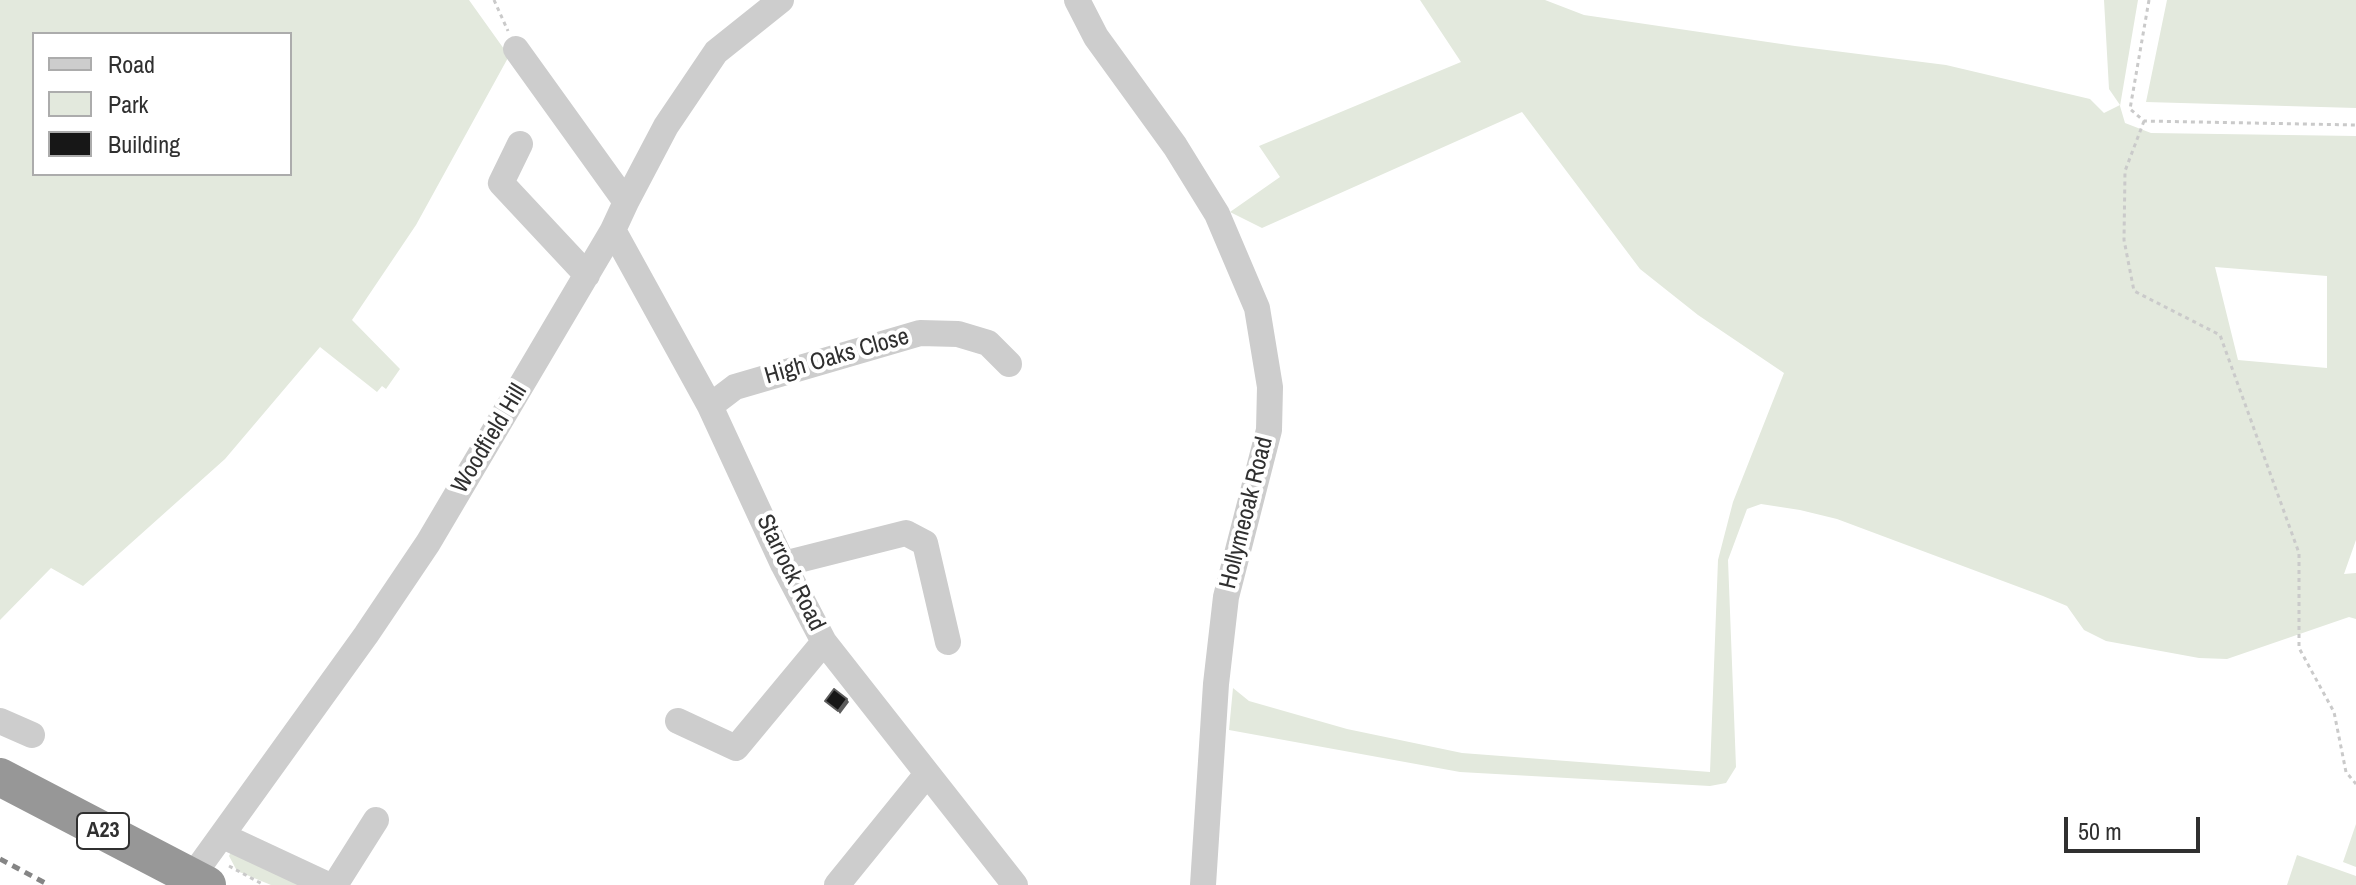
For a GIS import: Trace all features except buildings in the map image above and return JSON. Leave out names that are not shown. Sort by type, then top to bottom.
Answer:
[{"type":"highway","name":"A23","points":[[0,777],[199,881]]},
{"type":"street","name":"Woodfield Hill","points":[[199,881],[223,836],[428,543],[613,230],[666,126],[716,52],[781,0]]},
{"type":"street","name":"Hollymeoak Road","points":[[1077,0],[1096,37],[1175,146],[1217,214],[1257,308],[1270,387],[1269,430],[1226,597],[1215,698],[1203,885]]},
{"type":"street","points":[[516,49],[626,202]]},
{"type":"street","points":[[520,144],[501,183],[587,275]]},
{"type":"street","name":"Starrock Road","points":[[613,230],[710,406],[783,564],[824,642],[1015,885]]},
{"type":"street","name":"High Oaks Close","points":[[710,406],[735,387],[920,333],[958,334],[988,343],[1009,364]]},
{"type":"street","points":[[783,564],[906,533],[934,539],[948,642]]},
{"type":"street","points":[[678,721],[736,748],[824,642]]},
{"type":"street","points":[[0,721],[32,735]]},
{"type":"street","points":[[837,885],[927,774]]},
{"type":"street","points":[[335,885],[376,820]]},
{"type":"street","points":[[223,836],[328,885]]},
{"type":"path","points":[[494,0],[516,49]]},
{"type":"path","points":[[2149,0],[2130,109],[2144,121],[2356,125]]},
{"type":"path","points":[[2144,121],[2125,171],[2124,240],[2134,291],[2220,335],[2299,553],[2299,648],[2334,712],[2346,772],[2356,784]]},
{"type":"green space","points":[[0,0],[469,0],[509,56],[416,225],[352,320],[400,369],[386,389],[382,386],[377,392],[320,347],[225,459],[83,586],[51,568],[0,620]]},
{"type":"green space","points":[[1420,0],[1545,0],[1584,15],[1946,65],[2090,99],[2104,113],[2120,105],[2109,89],[2104,0],[2138,0],[2120,106],[2125,123],[2151,133],[2356,136],[2356,540],[2344,574],[2356,573],[2356,619],[2349,617],[2227,659],[2199,658],[2106,641],[2084,630],[2067,606],[2043,596],[1837,519],[1761,504],[1747,509],[1728,560],[1736,767],[1726,783],[1710,786],[1460,772],[1229,730],[1233,688],[1249,701],[1347,729],[1462,753],[1710,772],[1718,560],[1733,502],[1784,373],[1698,315],[1640,269],[1522,112],[1262,228],[1230,212],[1280,177],[1259,146],[1461,62]],"holes":[[[2215,267],[2327,276],[2327,368],[2238,360]]]},
{"type":"green space","points":[[2167,0],[2356,0],[2356,108],[2146,102]]},
{"type":"green space","points":[[2356,824],[2356,867],[2343,862]]},
{"type":"green space","points":[[233,848],[311,885],[271,885],[237,871],[229,856]]},
{"type":"green space","points":[[2297,855],[2356,876],[2356,885],[2287,885]]},
{"type":"railway","points":[[0,859],[49,885]]}]
